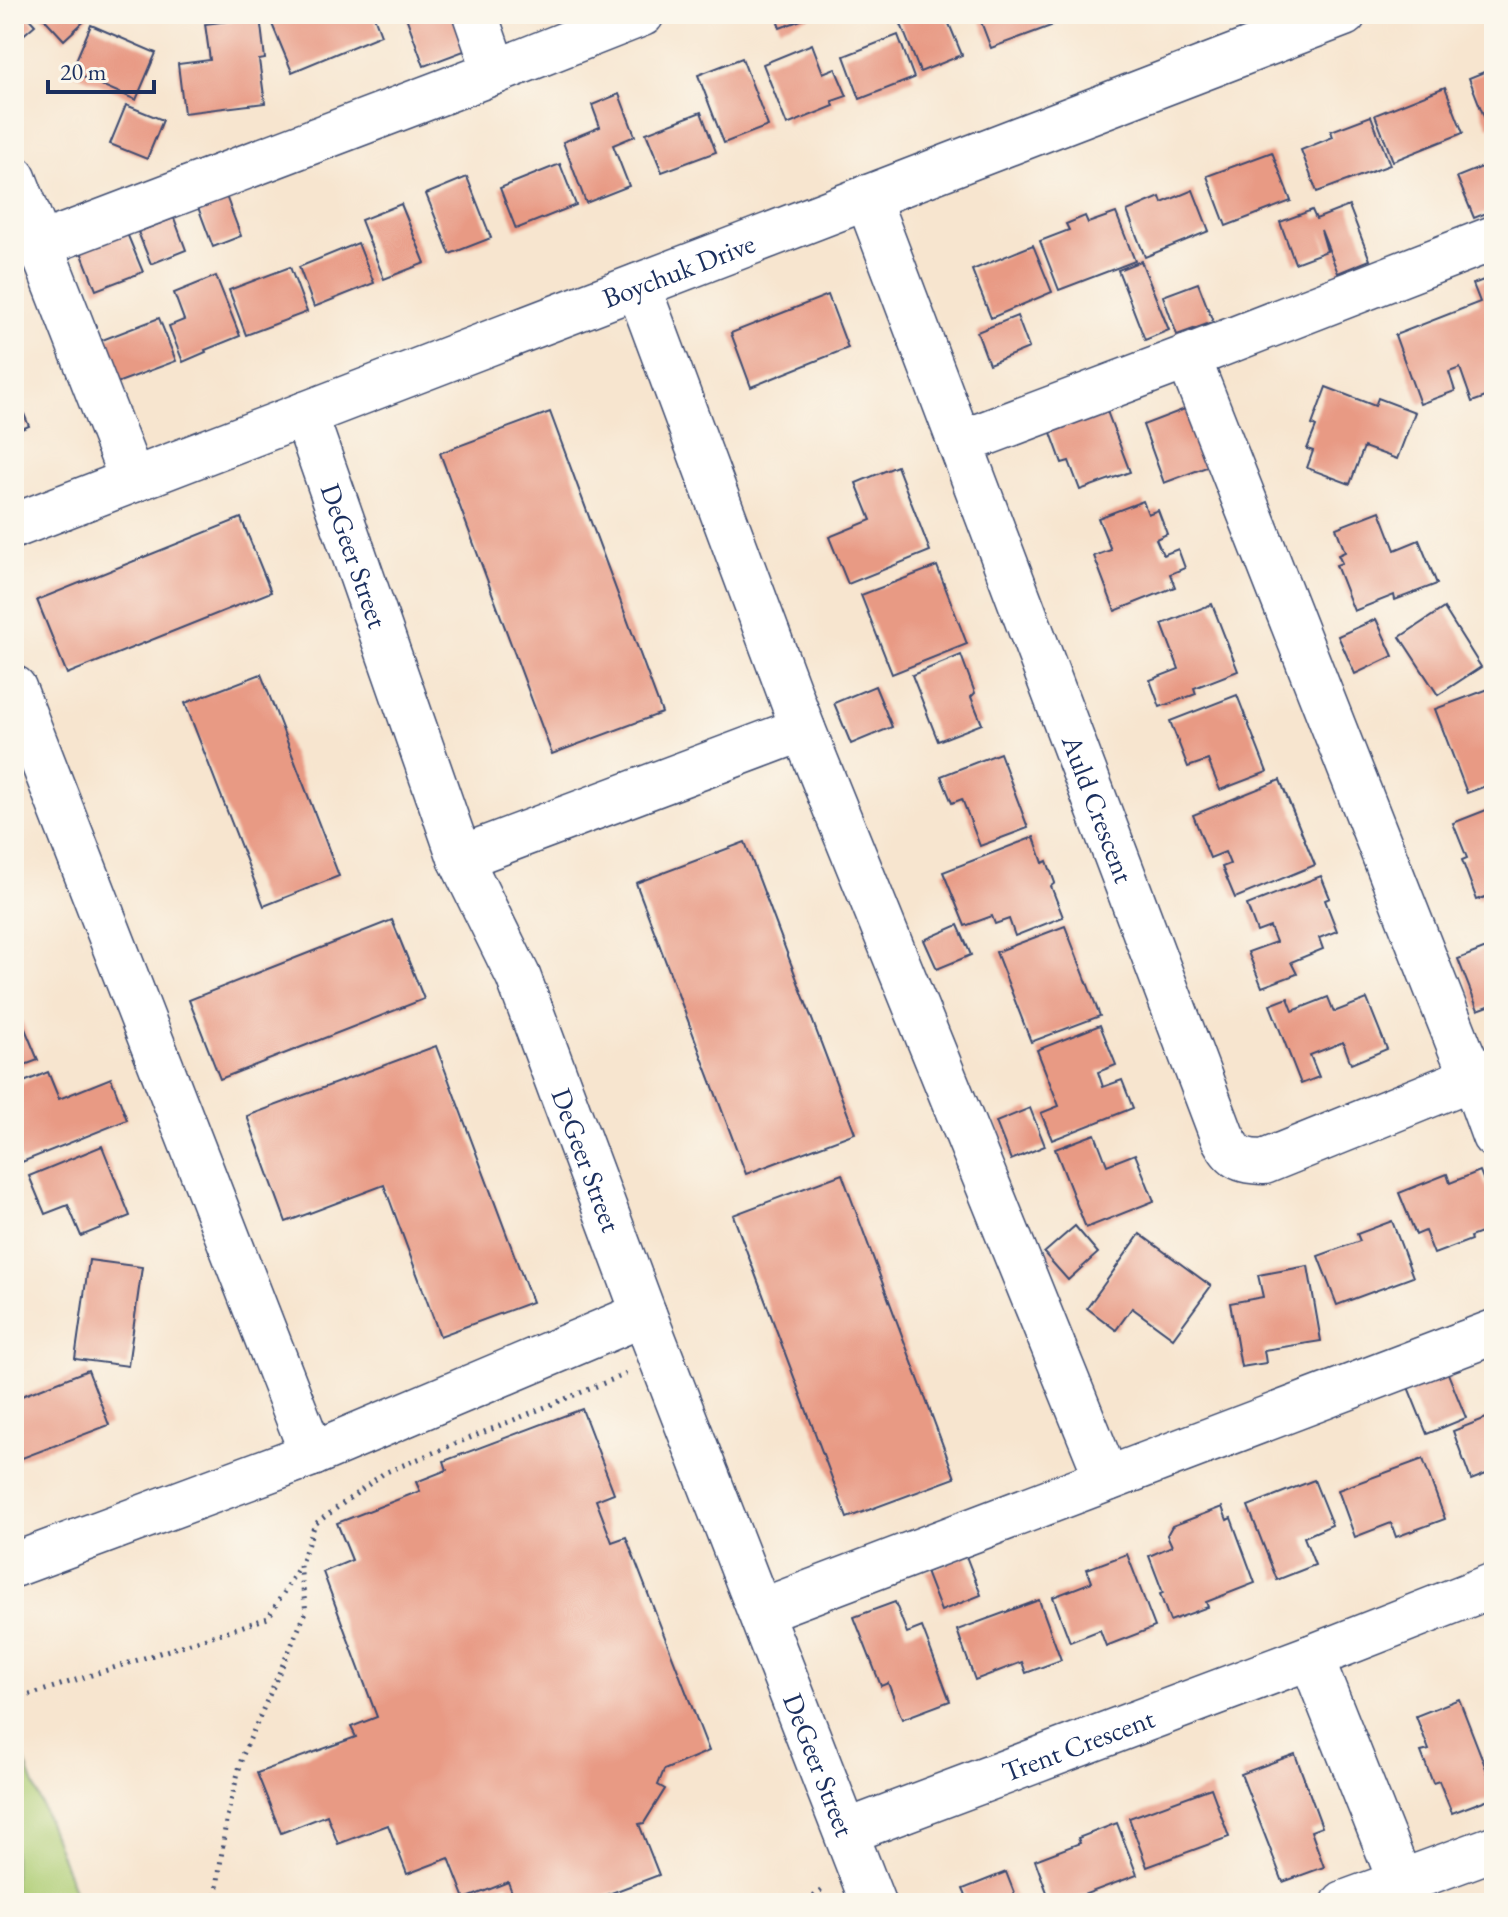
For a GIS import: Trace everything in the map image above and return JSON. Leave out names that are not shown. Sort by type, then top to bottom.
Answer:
[{"type":"street","points":[[475,14],[495,72]]},
{"type":"street","points":[[40,245],[642,14]]},
{"type":"street","name":"Boychuk Drive","points":[[14,526],[867,197],[1270,27],[1344,14]]},
{"type":"street","points":[[14,178],[132,480]]},
{"type":"street","name":"Auld Crescent","points":[[867,197],[1222,1136],[1232,1153],[1245,1161],[1264,1162],[1484,1074]]},
{"type":"street","points":[[960,443],[1494,238]]},
{"type":"street","points":[[638,286],[803,729],[1107,1479]]},
{"type":"street","points":[[1188,357],[1484,1074],[1494,1136]]},
{"type":"street","name":"DeGeer Street","points":[[305,414],[460,858],[518,976],[628,1321],[761,1611],[873,1903]]},
{"type":"street","points":[[14,688],[312,1454]]},
{"type":"street","points":[[460,858],[803,729]]},
{"type":"street","points":[[14,1565],[312,1454],[628,1321]]},
{"type":"street","points":[[761,1611],[1494,1332]]},
{"type":"street","name":"Trent Crescent","points":[[846,1832],[1494,1585]]},
{"type":"street","points":[[1311,1657],[1405,1892]]},
{"type":"street","points":[[1344,1903],[1405,1892],[1494,1848]]},
{"type":"path","points":[[14,1700],[268,1618],[300,1566],[315,1524],[384,1473],[630,1372],[628,1321]]},
{"type":"path","points":[[215,1903],[226,1821],[242,1757],[306,1612],[300,1566]]},
{"type":"path","points":[[799,1903],[813,1897],[827,1885]]},
{"type":"green space","points":[[14,1733],[79,1903],[14,1903]]},
{"type":"building","points":[[14,14],[25,14],[35,25],[14,43]]},
{"type":"building","points":[[40,14],[92,14],[64,40]]},
{"type":"building","points":[[296,14],[373,14],[381,35],[292,72],[272,24]]},
{"type":"building","points":[[405,14],[460,14],[472,48],[424,66]]},
{"type":"building","points":[[775,14],[817,14],[780,28]]},
{"type":"building","points":[[897,14],[945,14],[962,55],[920,72]]},
{"type":"building","points":[[978,14],[1046,14],[1051,26],[991,48]]},
{"type":"building","points":[[260,17],[265,59],[259,60],[265,103],[184,113],[178,64],[210,60],[205,24]]},
{"type":"building","points":[[91,25],[156,53],[136,100],[71,72]]},
{"type":"building","points":[[898,35],[914,78],[860,99],[844,56]]},
{"type":"building","points":[[812,44],[823,73],[835,68],[847,96],[832,101],[834,106],[787,125],[763,64]]},
{"type":"building","points":[[742,58],[768,126],[724,143],[698,75]]},
{"type":"building","points":[[1494,68],[1494,125],[1488,127],[1469,78]]},
{"type":"building","points":[[1445,87],[1463,133],[1393,161],[1375,115]]},
{"type":"building","points":[[619,94],[635,136],[613,145],[629,186],[586,203],[563,142],[600,127],[592,105]]},
{"type":"building","points":[[126,105],[163,120],[147,159],[110,144]]},
{"type":"building","points":[[701,112],[716,152],[662,172],[646,133]]},
{"type":"building","points":[[1371,116],[1390,165],[1317,192],[1301,150],[1333,137],[1331,131]]},
{"type":"building","points":[[1272,152],[1291,201],[1226,226],[1207,176]]},
{"type":"building","points":[[560,164],[576,205],[516,229],[500,188]]},
{"type":"building","points":[[1487,165],[1494,182],[1494,210],[1474,218],[1457,177]]},
{"type":"building","points":[[467,177],[491,238],[450,254],[426,194]]},
{"type":"building","points":[[1193,190],[1209,231],[1145,257],[1127,211],[1160,197],[1162,203]]},
{"type":"building","points":[[226,196],[241,236],[213,247],[198,207]]},
{"type":"building","points":[[401,204],[425,263],[384,279],[361,220]]},
{"type":"building","points":[[1349,206],[1370,260],[1338,273],[1321,230],[1327,251],[1295,263],[1280,222],[1312,210],[1316,219]]},
{"type":"building","points":[[1116,213],[1135,261],[1059,290],[1040,241],[1069,230],[1066,224],[1085,216],[1088,223]]},
{"type":"building","points":[[174,218],[186,250],[151,264],[138,232]]},
{"type":"building","points":[[126,231],[143,272],[96,290],[80,249]]},
{"type":"building","points":[[358,243],[374,283],[314,307],[299,267]]},
{"type":"building","points":[[1033,245],[1052,292],[991,318],[972,270]]},
{"type":"building","points":[[14,246],[24,269],[14,273]]},
{"type":"building","points":[[1141,261],[1169,330],[1145,340],[1118,270]]},
{"type":"building","points":[[290,267],[307,312],[246,335],[229,290]]},
{"type":"building","points":[[216,276],[240,336],[183,362],[169,326],[184,320],[174,293]]},
{"type":"building","points":[[1494,276],[1494,394],[1472,402],[1460,368],[1449,372],[1455,391],[1420,404],[1395,335],[1480,302],[1473,284]]},
{"type":"building","points":[[1198,283],[1213,322],[1177,335],[1163,296]]},
{"type":"building","points":[[828,295],[848,348],[751,387],[731,333]]},
{"type":"building","points":[[1017,316],[1029,348],[989,364],[977,332]]},
{"type":"building","points":[[159,318],[176,361],[114,384],[97,342]]},
{"type":"building","points":[[1326,387],[1375,406],[1378,398],[1415,412],[1397,459],[1364,447],[1350,484],[1307,468],[1313,451],[1307,449],[1316,427],[1312,425]]},
{"type":"building","points":[[14,390],[29,426],[14,432]]},
{"type":"building","points":[[1105,406],[1130,472],[1080,490],[1069,461],[1062,463],[1049,427]]},
{"type":"building","points":[[1190,407],[1212,465],[1164,483],[1143,425]]},
{"type":"building","points":[[550,412],[662,713],[552,754],[440,453]]},
{"type":"building","points":[[897,466],[930,551],[848,584],[829,537],[871,520],[856,483]]},
{"type":"building","points":[[1143,501],[1148,514],[1158,510],[1167,534],[1156,539],[1163,555],[1178,549],[1185,568],[1170,574],[1175,587],[1115,611],[1094,556],[1111,550],[1098,518]]},
{"type":"building","points":[[1380,511],[1395,550],[1419,540],[1437,584],[1395,600],[1394,595],[1354,611],[1336,565],[1342,563],[1338,555],[1345,552],[1336,528]]},
{"type":"building","points":[[241,518],[271,592],[67,674],[37,600]]},
{"type":"building","points":[[937,566],[967,644],[892,674],[861,595]]},
{"type":"building","points":[[1212,604],[1238,671],[1194,688],[1196,694],[1160,707],[1150,680],[1179,669],[1162,624]]},
{"type":"building","points":[[1444,608],[1481,667],[1438,695],[1400,637]]},
{"type":"building","points":[[1376,619],[1393,656],[1355,674],[1338,636]]},
{"type":"building","points":[[961,655],[975,693],[971,697],[982,724],[938,741],[912,675]]},
{"type":"building","points":[[261,674],[339,876],[264,906],[185,703]]},
{"type":"building","points":[[875,686],[892,727],[851,744],[834,703]]},
{"type":"building","points":[[1494,687],[1494,783],[1467,793],[1435,709]]},
{"type":"building","points":[[1237,695],[1267,772],[1220,790],[1208,760],[1188,767],[1170,721]]},
{"type":"building","points":[[1000,753],[1028,828],[980,846],[962,799],[952,803],[941,776]]},
{"type":"building","points":[[1280,780],[1315,865],[1235,898],[1222,867],[1230,864],[1225,852],[1210,858],[1193,815]]},
{"type":"building","points":[[1494,807],[1494,894],[1477,900],[1462,860],[1467,858],[1453,823]]},
{"type":"building","points":[[1034,837],[1043,863],[1047,861],[1055,883],[1051,886],[1063,917],[1015,936],[1009,919],[995,924],[992,916],[965,926],[943,872]]},
{"type":"building","points":[[745,842],[855,1133],[746,1174],[636,883]]},
{"type":"building","points":[[1321,876],[1330,898],[1325,900],[1337,931],[1319,938],[1323,949],[1291,962],[1297,974],[1262,987],[1248,952],[1276,942],[1270,927],[1257,932],[1247,905]]},
{"type":"building","points":[[392,920],[424,999],[220,1079],[189,1000]]},
{"type":"building","points":[[958,925],[971,955],[937,969],[924,940]]},
{"type":"building","points":[[1065,926],[1100,1016],[1031,1042],[996,952]]},
{"type":"building","points":[[1494,945],[1494,1004],[1478,1010],[1458,959]]},
{"type":"building","points":[[1328,997],[1334,1012],[1367,999],[1387,1049],[1351,1064],[1343,1042],[1310,1055],[1319,1077],[1301,1084],[1270,1005],[1288,998],[1293,1011]]},
{"type":"building","points":[[14,1002],[38,1060],[14,1069]]},
{"type":"building","points":[[1100,1025],[1116,1065],[1098,1072],[1103,1087],[1122,1080],[1133,1108],[1052,1140],[1041,1113],[1059,1106],[1037,1050]]},
{"type":"building","points":[[436,1046],[532,1302],[440,1336],[384,1185],[286,1222],[247,1116]]},
{"type":"building","points":[[48,1072],[59,1099],[111,1078],[127,1120],[22,1162],[14,1143],[14,1086]]},
{"type":"building","points":[[1030,1108],[1045,1146],[1011,1160],[996,1122]]},
{"type":"building","points":[[1095,1134],[1107,1165],[1135,1154],[1154,1201],[1086,1228],[1055,1149]]},
{"type":"building","points":[[102,1146],[130,1216],[81,1236],[68,1205],[45,1214],[29,1176]]},
{"type":"building","points":[[1480,1171],[1494,1207],[1494,1228],[1434,1254],[1425,1231],[1416,1235],[1399,1193],[1447,1174],[1450,1183]]},
{"type":"building","points":[[842,1174],[955,1478],[847,1518],[733,1215]]},
{"type":"building","points":[[1392,1221],[1413,1277],[1337,1305],[1318,1256],[1360,1241],[1357,1234]]},
{"type":"building","points":[[1075,1226],[1098,1253],[1068,1280],[1044,1253]]},
{"type":"building","points":[[1140,1234],[1211,1286],[1173,1338],[1132,1308],[1116,1330],[1087,1308]]},
{"type":"building","points":[[89,1260],[142,1267],[128,1366],[75,1359]]},
{"type":"building","points":[[1308,1266],[1321,1341],[1264,1350],[1266,1363],[1241,1367],[1230,1303],[1263,1297],[1258,1275]]},
{"type":"building","points":[[1445,1366],[1466,1418],[1427,1434],[1406,1382]]},
{"type":"building","points":[[88,1370],[109,1425],[17,1460],[14,1451],[14,1399]]},
{"type":"building","points":[[582,1409],[614,1493],[596,1500],[612,1542],[626,1537],[709,1751],[664,1770],[658,1785],[665,1789],[644,1823],[639,1824],[659,1875],[585,1903],[516,1903],[508,1882],[465,1899],[449,1858],[407,1874],[388,1825],[338,1844],[327,1815],[281,1833],[257,1773],[356,1737],[351,1727],[377,1717],[323,1572],[352,1560],[337,1523],[420,1491],[416,1482],[447,1470],[444,1461]]},
{"type":"building","points":[[1494,1415],[1494,1471],[1471,1480],[1453,1431]]},
{"type":"building","points":[[1423,1459],[1445,1519],[1396,1537],[1391,1523],[1355,1537],[1338,1490]]},
{"type":"building","points":[[1314,1480],[1332,1525],[1304,1537],[1315,1565],[1277,1580],[1248,1506]]},
{"type":"building","points":[[1222,1507],[1227,1520],[1231,1518],[1255,1583],[1206,1602],[1208,1607],[1170,1621],[1149,1556],[1172,1546],[1167,1535],[1172,1526]]},
{"type":"building","points":[[1127,1554],[1155,1627],[1106,1646],[1100,1630],[1070,1642],[1053,1597],[1092,1582],[1087,1569]]},
{"type":"building","points":[[966,1556],[981,1595],[941,1611],[926,1572]]},
{"type":"building","points":[[1039,1600],[1061,1660],[1026,1673],[1022,1662],[975,1680],[957,1630]]},
{"type":"building","points":[[895,1602],[907,1633],[922,1627],[950,1701],[902,1719],[888,1683],[881,1686],[854,1617]]},
{"type":"building","points":[[1459,1699],[1494,1789],[1494,1797],[1452,1813],[1439,1781],[1433,1783],[1421,1752],[1429,1750],[1416,1716]]},
{"type":"building","points":[[1295,1754],[1322,1827],[1311,1831],[1324,1867],[1283,1882],[1241,1774]]},
{"type":"building","points":[[1211,1788],[1229,1837],[1147,1867],[1129,1818]]},
{"type":"building","points":[[1117,1823],[1137,1875],[1062,1903],[1051,1903],[1035,1860],[1080,1843],[1078,1838]]},
{"type":"building","points":[[1006,1872],[1018,1903],[969,1903],[963,1889]]}]
